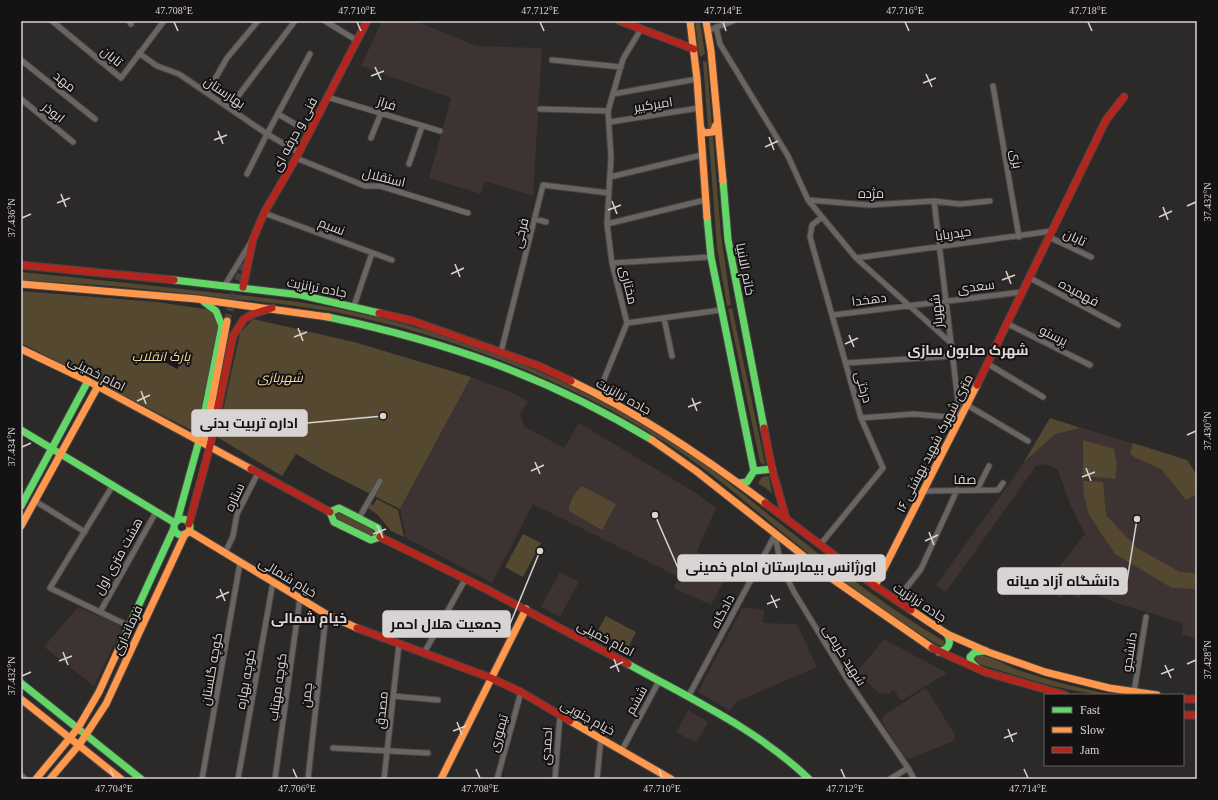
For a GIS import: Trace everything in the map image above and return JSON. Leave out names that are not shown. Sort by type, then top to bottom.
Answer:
[{"type":"main road","points":[[356,40],[360,21]]},
{"type":"main road","points":[[356,40],[366,21]]},
{"type":"main road","points":[[620,21],[694,49]]},
{"type":"main road","points":[[690,21],[697,79],[705,200],[711,257],[754,471],[747,482],[739,483]]},
{"type":"main road","name":"خاتم الانبیا","points":[[706,21],[728,240],[772,469],[786,518]]},
{"type":"main road","name":"فنی و حرفه ای","points":[[243,287],[253,240],[264,213],[297,155],[356,40]]},
{"type":"main road","name":"۱۶ متری شهرک شهيد بهشتی","points":[[875,586],[1008,324],[1106,120],[1124,97]]},
{"type":"main road","points":[[700,126],[703,133],[706,134],[713,132],[716,124]]},
{"type":"main road","name":"جاده ترانزیت","points":[[21,265],[225,285],[301,295],[354,306],[412,321],[539,366],[598,394],[668,435],[739,483],[896,601],[947,634],[988,652],[1045,672],[1109,688],[1149,694]]},
{"type":"main road","name":"جاده ترانزیت","points":[[21,284],[196,299],[273,308],[372,326],[449,347],[531,377],[612,416],[657,444],[694,470],[842,587],[920,641],[982,671],[1062,694]]},
{"type":"main road","points":[[196,299],[213,306],[218,312],[222,326],[204,443]]},
{"type":"main road","points":[[204,443],[236,328],[240,321],[252,314],[273,308]]},
{"type":"main road","points":[[204,443],[227,321]]},
{"type":"main road","name":"امام خمینی","points":[[21,349],[98,386],[330,512]]},
{"type":"main road","points":[[21,506],[53,449],[88,381]]},
{"type":"main road","points":[[21,526],[62,454],[98,386]]},
{"type":"main road","points":[[21,430],[114,485],[175,524],[184,519],[188,530]]},
{"type":"main road","name":"فرمانداری","points":[[71,739],[98,692],[156,567],[175,524],[204,443]]},
{"type":"main road","name":"فرمانداری","points":[[79,745],[106,704],[188,530],[204,443]]},
{"type":"main road","points":[[754,471],[772,469]]},
{"type":"main road","points":[[339,508],[359,518],[378,528],[380,537],[371,540],[334,522],[330,512],[339,508]]},
{"type":"main road","name":"خیام شمالی","points":[[175,524],[178,534],[188,530],[326,614],[354,627],[492,678]]},
{"type":"main road","name":"امام خمینی","points":[[380,537],[466,578],[526,609],[688,697],[770,744],[796,765],[809,779]]},
{"type":"main road","points":[[156,567],[167,572]]},
{"type":"main road","points":[[441,779],[526,609]]},
{"type":"main road","points":[[940,652],[945,651],[950,645],[950,640],[947,634]]},
{"type":"main road","points":[[122,640],[133,645]]},
{"type":"main road","points":[[982,671],[971,662],[970,657],[975,652],[988,652]]},
{"type":"main road","name":"خیام جنوبی","points":[[492,678],[521,692],[671,779]]},
{"type":"main road","points":[[21,683],[141,779]]},
{"type":"main road","points":[[21,699],[121,779]]},
{"type":"main road","points":[[1184,699],[1197,699]]},
{"type":"main road","points":[[1184,715],[1197,715]]},
{"type":"main road","points":[[36,779],[71,739]]},
{"type":"main road","points":[[50,779],[79,745]]},
{"type":"street","name":"تابان","points":[[52,21],[121,78],[164,21]]},
{"type":"street","points":[[207,93],[227,58],[258,21]]},
{"type":"street","points":[[229,108],[295,21]]},
{"type":"street","points":[[325,21],[356,40]]},
{"type":"street","points":[[707,31],[733,21]]},
{"type":"street","points":[[716,27],[720,44],[788,156],[808,200],[856,258],[951,343]]},
{"type":"street","name":"مختاری","points":[[598,394],[627,323],[612,263],[607,224],[610,177],[610,122],[608,111],[623,59],[641,29]]},
{"type":"street","name":"بهارستان","points":[[139,53],[157,66],[179,74],[297,155]]},
{"type":"street","points":[[247,174],[266,134],[310,54]]},
{"type":"street","name":"مهد","points":[[21,60],[95,119]]},
{"type":"street","points":[[552,60],[621,67]]},
{"type":"street","points":[[613,94],[697,79]]},
{"type":"street","name":"بزی","points":[[993,86],[1019,237]]},
{"type":"street","name":"فراز","points":[[327,97],[440,131]]},
{"type":"street","name":"ابوذر","points":[[21,99],[73,142]]},
{"type":"street","name":"امیرکبیر","points":[[610,122],[699,108]]},
{"type":"street","points":[[540,109],[608,111]]},
{"type":"street","points":[[371,138],[380,113]]},
{"type":"street","points":[[278,114],[309,132]]},
{"type":"street","points":[[409,164],[422,126]]},
{"type":"street","name":"استقلال","points":[[297,155],[365,186],[380,186],[468,213]]},
{"type":"street","points":[[610,177],[702,155]]},
{"type":"street","name":"فرخی","points":[[501,352],[543,185],[609,193]]},
{"type":"street","points":[[607,224],[705,200]]},
{"type":"street","name":"مژده","points":[[808,200],[869,205],[934,201],[960,204],[990,201]]},
{"type":"street","name":"شهریار","points":[[934,201],[960,418]]},
{"type":"street","name":"نسيم","points":[[264,213],[392,260]]},
{"type":"street","name":"درختی","points":[[820,545],[883,468],[861,418],[810,237],[812,225],[822,217]]},
{"type":"street","points":[[535,219],[546,222]]},
{"type":"street","name":"تابان","points":[[1051,234],[1091,257]]},
{"type":"street","name":"حیدربابا","points":[[856,258],[939,246],[1051,234]]},
{"type":"street","points":[[225,285],[253,240]]},
{"type":"street","points":[[354,306],[372,253]]},
{"type":"street","points":[[612,263],[711,257]]},
{"type":"street","name":"فهمیده","points":[[1030,278],[1118,325]]},
{"type":"street","name":"سعدی","points":[[908,305],[1023,292]]},
{"type":"street","name":"دهخدا","points":[[833,315],[908,305]]},
{"type":"street","points":[[627,323],[721,310]]},
{"type":"street","points":[[664,318],[672,356]]},
{"type":"street","name":"پرستو","points":[[1008,324],[1090,365]]},
{"type":"street","points":[[846,363],[953,356]]},
{"type":"street","points":[[988,364],[1043,397]]},
{"type":"street","points":[[967,405],[1028,441]]},
{"type":"street","points":[[861,418],[914,414],[960,418]]},
{"type":"street","points":[[977,490],[989,466]]},
{"type":"street","name":"ستاره","points":[[225,553],[233,536],[237,514],[258,473]]},
{"type":"street","points":[[359,518],[380,481]]},
{"type":"street","name":"صفا","points":[[924,491],[998,490],[1003,483]]},
{"type":"street","points":[[114,485],[50,588],[129,626]]},
{"type":"street","points":[[896,601],[921,569],[956,490]]},
{"type":"street","points":[[35,501],[85,532]]},
{"type":"street","name":"هشت متری اول","points":[[100,612],[156,512]]},
{"type":"street","name":"دادگاه","points":[[688,697],[775,535]]},
{"type":"street","name":"شهید کریمی","points":[[775,535],[781,566],[794,592],[851,684],[914,779]]},
{"type":"street","name":"کوچه گلستان","points":[[202,779],[240,563]]},
{"type":"street","points":[[424,653],[466,578]]},
{"type":"street","name":"کوچه بهاره","points":[[238,779],[273,582]]},
{"type":"street","name":"کوچه مهتاب","points":[[275,779],[300,598]]},
{"type":"street","name":"چمن","points":[[308,779],[326,614]]},
{"type":"street","name":"دانشجو","points":[[1134,692],[1146,617]]},
{"type":"street","name":"مصدق","points":[[384,779],[399,644]]},
{"type":"street","name":"ششم","points":[[622,750],[659,681]]},
{"type":"street","name":"تیموری","points":[[497,779],[521,692]]},
{"type":"street","points":[[393,696],[438,700]]},
{"type":"street","name":"احمدی","points":[[555,779],[560,715]]},
{"type":"street","points":[[597,779],[601,738]]},
{"type":"street","points":[[333,748],[428,753]]},
{"type":"street","points":[[890,779],[908,768]]},
{"type":"street","points":[[21,775],[25,779]]},
{"type":"shaded area","points":[[382,21],[416,21],[476,46],[542,48],[533,196],[485,181],[481,194],[429,178],[451,98],[361,66]]},
{"type":"shaded area","points":[[166,351],[182,360],[177,369],[161,360]]},
{"type":"shaded area","points":[[471,377],[511,392],[528,402],[520,415],[525,427],[564,448],[579,423],[696,493],[716,508],[697,551],[723,583],[711,605],[674,588],[679,577],[533,504],[492,583],[406,538],[400,509]]},
{"type":"shaded area","points":[[1050,418],[1187,460],[1197,475],[1197,638],[1182,635],[1183,623],[1113,602],[1084,589],[1079,599],[1066,591],[1061,598],[1043,587],[1085,534],[1070,504],[1058,470],[1047,464],[1036,466],[946,592],[936,585],[1017,473]]},
{"type":"shaded area","points":[[560,572],[579,582],[560,617],[541,607]]},
{"type":"shaded area","points":[[78,607],[119,625],[121,630],[94,686],[44,647]]},
{"type":"shaded area","points":[[742,608],[764,609],[763,623],[797,624],[817,667],[736,702],[730,711],[698,692]]},
{"type":"shaded area","points":[[884,639],[947,673],[901,701],[894,690],[888,694],[879,693],[857,672]]},
{"type":"shaded area","points":[[926,688],[955,735],[954,741],[908,759],[903,755],[881,720],[886,714]]},
{"type":"shaded area","points":[[688,710],[708,722],[696,743],[676,732]]},
{"type":"green space","points":[[695,21],[700,21],[705,54],[701,57],[699,54]]},
{"type":"green space","points":[[703,61],[707,62],[721,235],[731,305],[727,306],[717,248]]},
{"type":"green space","points":[[21,272],[311,304],[359,313],[408,325],[503,357],[549,376],[594,398],[638,421],[680,447],[719,475],[861,586],[944,641],[945,644],[943,646],[938,645],[864,596],[810,555],[715,477],[665,442],[588,398],[506,362],[421,333],[335,312],[284,304],[158,290],[21,280]]},
{"type":"green space","name":"پارک انقلاب","points":[[21,291],[157,302],[212,310],[219,327],[197,430],[191,430],[21,343]]},
{"type":"green space","points":[[732,308],[765,463],[764,465],[760,462],[728,309]]},
{"type":"green space","name":"شهربازی","points":[[253,319],[354,342],[471,377],[400,509],[325,471],[296,454],[282,476],[217,437],[240,333]]},
{"type":"green space","points":[[1050,418],[1080,428],[1055,434],[1024,462]]},
{"type":"green space","points":[[1083,440],[1114,449],[1117,466],[1115,479],[1083,476]]},
{"type":"green space","points":[[1133,443],[1187,460],[1197,475],[1197,494],[1186,500],[1161,469],[1134,457],[1130,453]]},
{"type":"green space","points":[[768,476],[772,493],[758,483],[762,477]]},
{"type":"green space","points":[[1083,481],[1103,482],[1106,515],[1137,548],[1180,572],[1197,573],[1197,589],[1172,588],[1115,554],[1089,515],[1084,496]]},
{"type":"green space","points":[[582,486],[616,504],[602,530],[569,511],[573,497],[577,490]]},
{"type":"green space","points":[[377,499],[398,510],[404,537],[391,531],[377,514],[368,508],[370,504],[373,505]]},
{"type":"green space","points":[[335,510],[338,510],[376,529],[378,536],[371,538],[335,521],[333,517]]},
{"type":"green space","points":[[523,534],[541,543],[523,577],[505,567]]},
{"type":"green space","points":[[606,616],[636,632],[628,648],[597,632]]},
{"type":"green space","points":[[975,655],[981,655],[1015,669],[1056,682],[1111,694],[1082,692],[1030,680],[979,664],[973,657]]},
{"type":"tunnel","points":[[227,321],[237,283],[248,252]]},
{"type":"traffic: fast","points":[[723,181],[728,240],[764,428]]},
{"type":"traffic: fast","points":[[707,217],[711,257],[754,471],[747,482],[739,483]]},
{"type":"traffic: fast","points":[[174,280],[301,295],[379,313]]},
{"type":"traffic: fast","points":[[199,441],[222,326],[216,311],[204,302]]},
{"type":"traffic: fast","points":[[328,317],[414,338],[496,364],[574,398],[652,440]]},
{"type":"traffic: fast","points":[[21,506],[88,381]]},
{"type":"traffic: fast","points":[[21,430],[175,523]]},
{"type":"traffic: fast","points":[[177,521],[199,441]]},
{"type":"traffic: fast","points":[[754,471],[772,469]]},
{"type":"traffic: fast","points":[[339,508],[378,528],[380,537],[371,540],[334,522],[330,512],[339,508]]},
{"type":"traffic: fast","points":[[182,519],[189,524],[190,527],[185,534],[182,535],[175,530],[174,527],[179,520],[182,519]]},
{"type":"traffic: fast","points":[[120,646],[174,528]]},
{"type":"traffic: fast","points":[[939,652],[949,645],[947,634]]},
{"type":"traffic: fast","points":[[977,668],[971,662],[970,657],[975,652],[986,651]]},
{"type":"traffic: fast","points":[[628,664],[723,716],[768,745],[809,779]]},
{"type":"traffic: fast","points":[[21,683],[141,779]]},
{"type":"traffic: slow","points":[[690,21],[697,79],[707,217]]},
{"type":"traffic: slow","points":[[706,21],[711,51],[723,181]]},
{"type":"traffic: slow","points":[[701,128],[703,133],[713,132],[716,125]]},
{"type":"traffic: slow","points":[[21,284],[197,299],[328,317]]},
{"type":"traffic: slow","points":[[204,443],[227,321]]},
{"type":"traffic: slow","points":[[21,349],[88,381],[251,469]]},
{"type":"traffic: slow","points":[[571,381],[597,394],[671,437],[719,469],[765,503]]},
{"type":"traffic: slow","points":[[875,586],[977,385]]},
{"type":"traffic: slow","points":[[21,526],[98,386]]},
{"type":"traffic: slow","points":[[652,440],[696,471],[834,580],[932,648]]},
{"type":"traffic: slow","points":[[189,531],[326,614],[357,628]]},
{"type":"traffic: slow","points":[[50,779],[79,745],[106,704],[185,534]]},
{"type":"traffic: slow","points":[[441,779],[526,609]]},
{"type":"traffic: slow","points":[[911,610],[947,634],[988,652],[1045,672],[1109,688],[1150,694]]},
{"type":"traffic: slow","points":[[36,779],[78,728],[99,692],[120,646]]},
{"type":"traffic: slow","points":[[21,699],[121,779]]},
{"type":"traffic: slow","points":[[570,721],[671,779]]},
{"type":"traffic: jam","points":[[243,287],[253,239],[264,213],[296,158],[367,21]]},
{"type":"traffic: jam","points":[[620,21],[694,49]]},
{"type":"traffic: jam","points":[[977,385],[1106,120],[1124,97]]},
{"type":"traffic: jam","points":[[21,265],[174,280]]},
{"type":"traffic: jam","points":[[189,524],[210,446],[233,336],[244,319],[253,314],[272,308]]},
{"type":"traffic: jam","points":[[379,313],[413,321],[539,366],[571,381]]},
{"type":"traffic: jam","points":[[764,428],[772,469],[786,518]]},
{"type":"traffic: jam","points":[[251,469],[330,512]]},
{"type":"traffic: jam","points":[[765,503],[875,586],[911,610]]},
{"type":"traffic: jam","points":[[380,537],[486,589],[628,664]]},
{"type":"traffic: jam","points":[[357,628],[491,678],[521,692],[570,721]]},
{"type":"traffic: jam","points":[[932,648],[985,672],[1062,694]]},
{"type":"traffic: jam","points":[[1184,699],[1197,699]]},
{"type":"traffic: jam","points":[[1184,715],[1197,715]]},
{"type":"place","name":"اداره تربیت بدنی","points":[[383,416]]},
{"type":"place","name":"اورژانس بیمارستان امام خمینی","points":[[655,515]]},
{"type":"place","name":"دانشگاه آزاد میانه","points":[[1137,519]]},
{"type":"place","name":"جمعیت هلال احمر","points":[[540,551]]},
{"type":"district","name":"شهرک صابون سازی","points":[[968,350]]},
{"type":"district","name":"خیام شمالی","points":[[309,618]]}]
